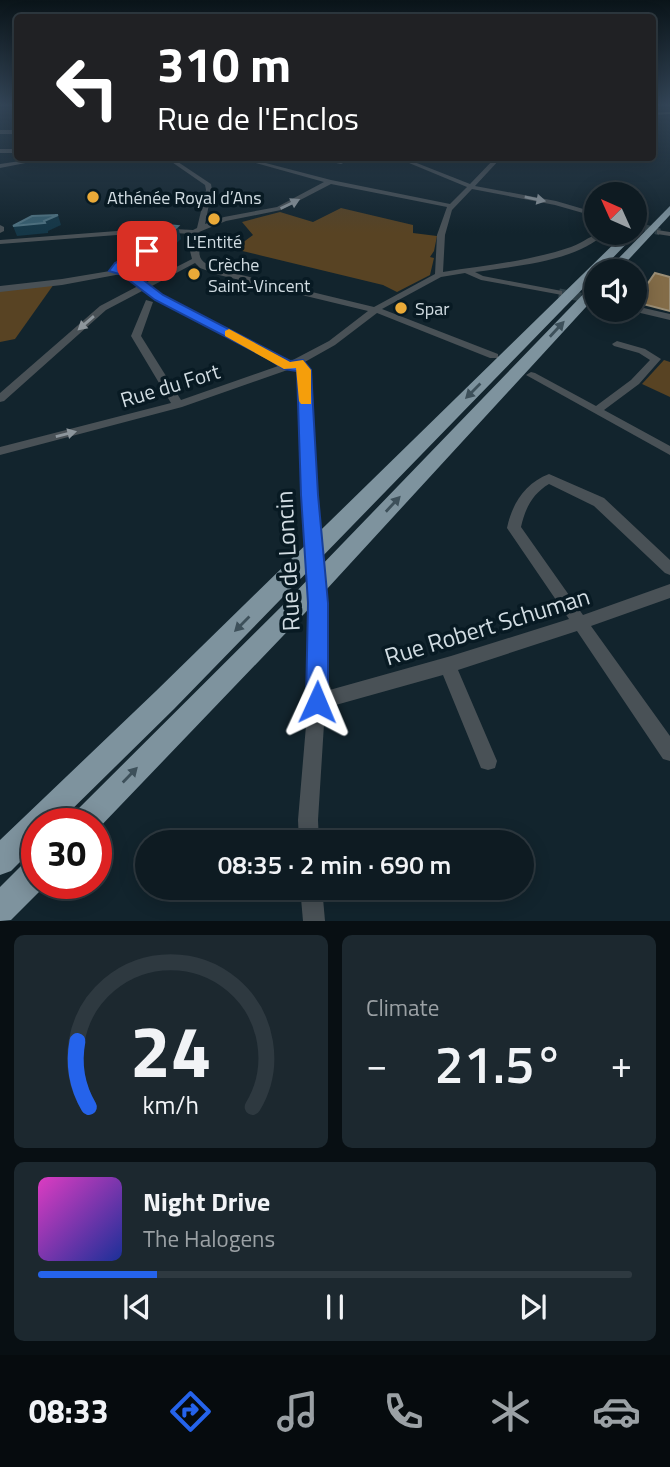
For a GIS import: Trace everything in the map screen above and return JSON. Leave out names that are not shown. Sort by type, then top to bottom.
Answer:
[{"type":"highway","points":[[648,217],[666,206]]},
{"type":"highway","points":[[622,259],[666,206]]},
{"type":"highway","points":[[54,808],[290,576],[619,245]]},
{"type":"highway","points":[[99,808],[296,607],[584,301]]},
{"type":"highway","points":[[0,860],[21,840]]},
{"type":"highway","points":[[0,909],[21,888]]},
{"type":"street","points":[[0,166],[30,161]]},
{"type":"street","points":[[173,161],[209,187],[194,251],[196,260],[214,271],[376,310],[494,356]]},
{"type":"street","points":[[253,161],[330,182],[452,206]]},
{"type":"street","points":[[339,163],[344,161]]},
{"type":"street","points":[[407,161],[472,187],[584,211]]},
{"type":"street","points":[[494,161],[452,206],[442,234],[439,275],[544,259],[584,245]]},
{"type":"street","points":[[0,242],[156,230],[198,230],[224,219],[279,209],[330,182]]},
{"type":"street","points":[[660,232],[670,234]]},
{"type":"street","points":[[114,271],[118,265],[158,244]]},
{"type":"street","points":[[0,398],[103,308],[196,260]]},
{"type":"street","points":[[0,289],[125,271],[154,300]]},
{"type":"street","points":[[468,271],[481,278],[559,292]]},
{"type":"street","name":"Rue du Fort","points":[[0,451],[178,405],[294,365],[332,344],[376,310],[439,275]]},
{"type":"street","points":[[129,294],[154,300],[294,365]]},
{"type":"street","points":[[154,300],[145,307],[136,336],[178,405]]},
{"type":"street","points":[[647,312],[670,317]]},
{"type":"street","points":[[597,410],[635,382],[656,359],[642,351],[617,344]]},
{"type":"street","name":"Rue de Loncin","points":[[294,365],[304,370],[309,495],[318,603],[317,702],[310,830]]},
{"type":"street","points":[[531,375],[670,451]]},
{"type":"street","points":[[670,569],[599,502],[549,479],[538,482],[516,513],[513,528],[670,752]]},
{"type":"street","name":"Rue Robert Schuman","points":[[317,702],[448,667],[582,624],[670,591]]},
{"type":"street","points":[[448,667],[488,761]]},
{"type":"street","points":[[312,900],[314,921]]},
{"type":"shaded area","points":[[341,208],[413,225],[413,233],[437,236],[430,257],[434,258],[430,275],[397,292],[383,285],[234,249],[253,235],[242,222],[280,212],[313,222]]},
{"type":"shaded area","points":[[655,273],[670,277],[670,311],[647,305],[647,285]]},
{"type":"shaded area","points":[[54,284],[15,339],[0,342],[0,289]]},
{"type":"shaded area","points":[[664,360],[670,362],[670,397],[642,384]]},
{"type":"building","points":[[58,215],[44,221],[45,223],[13,226],[32,216]]},
{"type":"building","points":[[167,225],[178,226],[167,236],[154,237]]},
{"type":"tunnel","points":[[648,229],[660,232]]},
{"type":"tunnel","points":[[559,293],[584,298]]},
{"type":"slow traffic","points":[[229,333],[289,366],[298,363],[304,370],[306,401]]},
{"type":"place","name":"Athénée Royal d’Ans","points":[[93,197]]},
{"type":"place","name":"L'Entité","points":[[214,219]]},
{"type":"place","name":"Crèche Saint-Vincent","points":[[194,274]]},
{"type":"place","name":"Spar","points":[[401,308]]},
{"type":"route","points":[[147,251],[118,265],[114,271],[125,271],[159,298],[289,366],[298,363],[304,370],[309,495],[315,533],[318,603],[317,702]]}]
